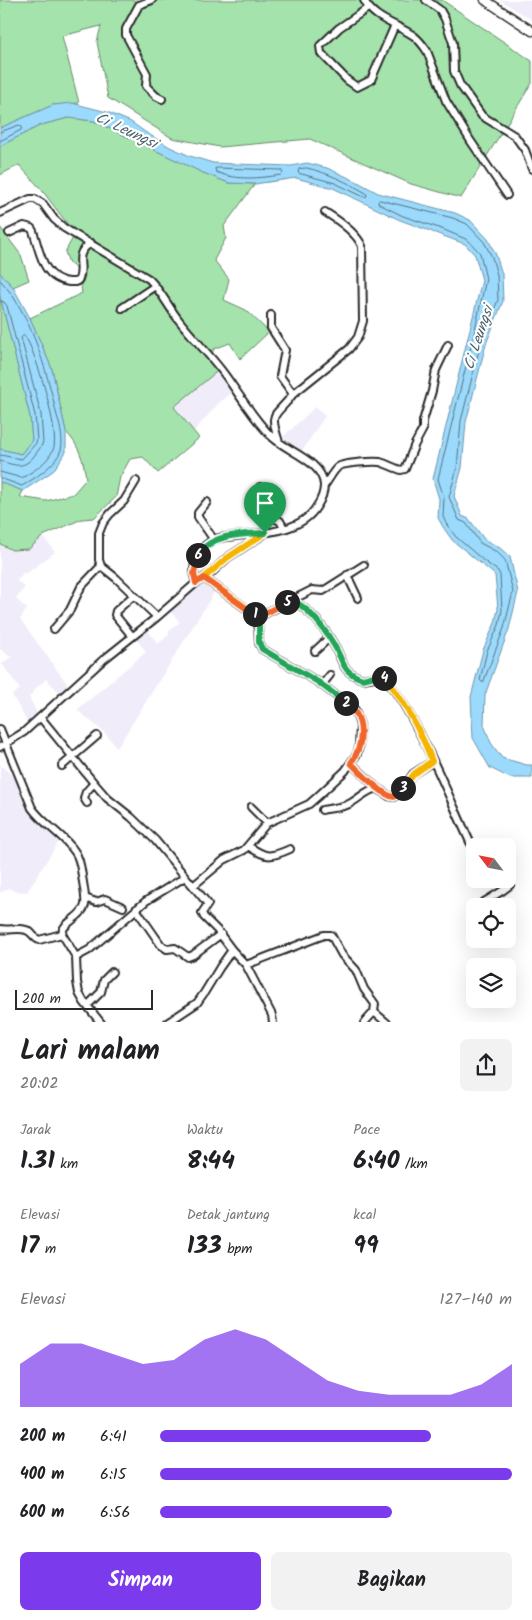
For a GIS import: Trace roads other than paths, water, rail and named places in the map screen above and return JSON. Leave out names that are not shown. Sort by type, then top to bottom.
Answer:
[{"type":"main road","points":[[485,0],[532,31]]},
{"type":"street","points":[[152,0],[139,5],[126,28],[126,35],[147,74],[146,86],[162,99]]},
{"type":"street","points":[[364,0],[374,14],[416,37],[427,51],[446,101],[507,196]]},
{"type":"street","points":[[426,0],[440,10],[445,19],[453,43],[454,71],[463,89],[482,116],[515,136],[532,168]]},
{"type":"street","points":[[368,8],[340,28],[320,46],[320,53],[347,80],[357,87],[371,80],[395,25]]},
{"type":"street","points":[[0,213],[30,199],[34,199],[43,204],[58,223],[149,279],[176,316],[209,354],[266,431],[279,443],[316,467],[321,474],[324,486]]},
{"type":"street","points":[[279,443],[273,424],[273,418],[277,412],[293,394],[349,349],[358,336],[363,321],[362,246],[357,238],[335,218],[325,212]]},
{"type":"street","points":[[9,233],[24,226],[31,228],[40,256],[52,275],[62,281],[74,283],[80,277],[81,253],[91,243]]},
{"type":"street","points":[[122,308],[155,286]]},
{"type":"street","points":[[271,315],[271,328],[285,350],[280,376],[293,394]]},
{"type":"street","points":[[196,583],[194,574],[197,556],[206,545],[214,540],[265,533],[300,523],[312,514],[324,486],[337,467],[344,464],[375,461],[402,470],[405,468],[414,444],[423,429],[423,421],[438,366],[448,345]]},
{"type":"street","points":[[136,481],[124,501],[103,523],[99,533],[98,560],[101,566],[157,617]]},
{"type":"street","points":[[260,487],[268,514],[280,521],[284,528]]},
{"type":"street","points":[[207,502],[198,513],[198,518],[214,540]]},
{"type":"street","points":[[3,745],[24,732],[41,718],[103,660],[196,583],[232,554],[265,533]]},
{"type":"street","points":[[258,617],[312,590],[322,591],[364,565]]},
{"type":"street","points":[[54,629],[70,610],[81,587],[101,566]]},
{"type":"street","points":[[347,576],[358,598]]},
{"type":"street","points":[[204,578],[258,617]]},
{"type":"street","points":[[132,636],[115,615],[116,611],[134,595]]},
{"type":"street","points":[[292,600],[302,606],[318,621],[338,651],[344,666],[353,674],[363,679],[380,676],[390,684],[416,726],[468,838]]},
{"type":"street","points":[[194,886],[224,860],[236,855],[248,846],[268,823],[309,804],[338,779],[357,754],[360,740],[360,725],[357,713],[352,707],[322,685],[260,647],[258,617]]},
{"type":"street","points":[[314,651],[329,638]]},
{"type":"street","points":[[322,685],[330,675]]},
{"type":"street","points":[[41,718],[94,783],[155,840],[208,904],[202,913],[203,916],[221,934],[246,965],[272,1015],[273,1022]]},
{"type":"street","points":[[0,730],[3,745],[32,808],[76,854],[80,866],[85,904],[81,913],[64,928],[62,934],[76,957],[77,987],[81,998],[101,1022]]},
{"type":"street","points":[[62,766],[97,736]]},
{"type":"street","points":[[351,763],[377,788],[394,797],[411,777],[432,761]]},
{"type":"street","points":[[87,803],[84,798],[86,792],[94,783]]},
{"type":"street","points":[[322,810],[350,804],[369,790],[377,788]]},
{"type":"street","points":[[251,807],[268,823]]},
{"type":"street","points":[[248,846],[260,854],[269,856],[290,849]]},
{"type":"street","points":[[76,957],[89,950],[136,909],[185,877]]},
{"type":"street","points":[[491,898],[507,888]]},
{"type":"street","points":[[84,898],[96,902],[106,900],[123,907]]},
{"type":"street","points":[[136,909],[161,945],[167,949],[175,948],[188,957],[193,956],[221,934]]},
{"type":"street","points":[[0,929],[26,930],[40,941],[62,934]]},
{"type":"street","points":[[246,965],[329,934],[342,955],[356,970],[364,989],[374,1004],[374,1012],[364,1022]]},
{"type":"street","points":[[167,1022],[197,1003],[232,950]]},
{"type":"street","points":[[87,1006],[101,992],[104,980],[112,972]]},
{"type":"street","points":[[374,1012],[387,1022]]},
{"type":"water","name":"Ci Leungsi","points":[[72,103],[107,112],[131,122],[170,147],[213,163],[291,166],[307,163],[327,168],[378,193],[455,213],[470,220],[488,239],[502,274],[503,301],[486,344],[466,422],[462,468],[454,496],[462,516],[469,519],[484,539],[500,548],[510,557],[518,592],[509,629],[485,695],[484,725],[491,743],[502,758],[532,765],[532,778],[510,778],[490,768],[473,738],[471,697],[483,650],[495,623],[498,609],[495,575],[452,540],[443,527],[438,518],[439,499],[433,479],[482,280],[475,255],[465,244],[400,220],[333,188],[296,178],[255,184],[229,183],[201,172],[94,121],[68,118],[41,125],[0,146],[0,128],[53,105]]},
{"type":"water","points":[[0,273],[13,287],[30,318],[52,369],[66,432],[66,452],[53,471],[23,491],[0,482],[0,449],[21,454],[32,440],[30,416],[0,296]]}]
